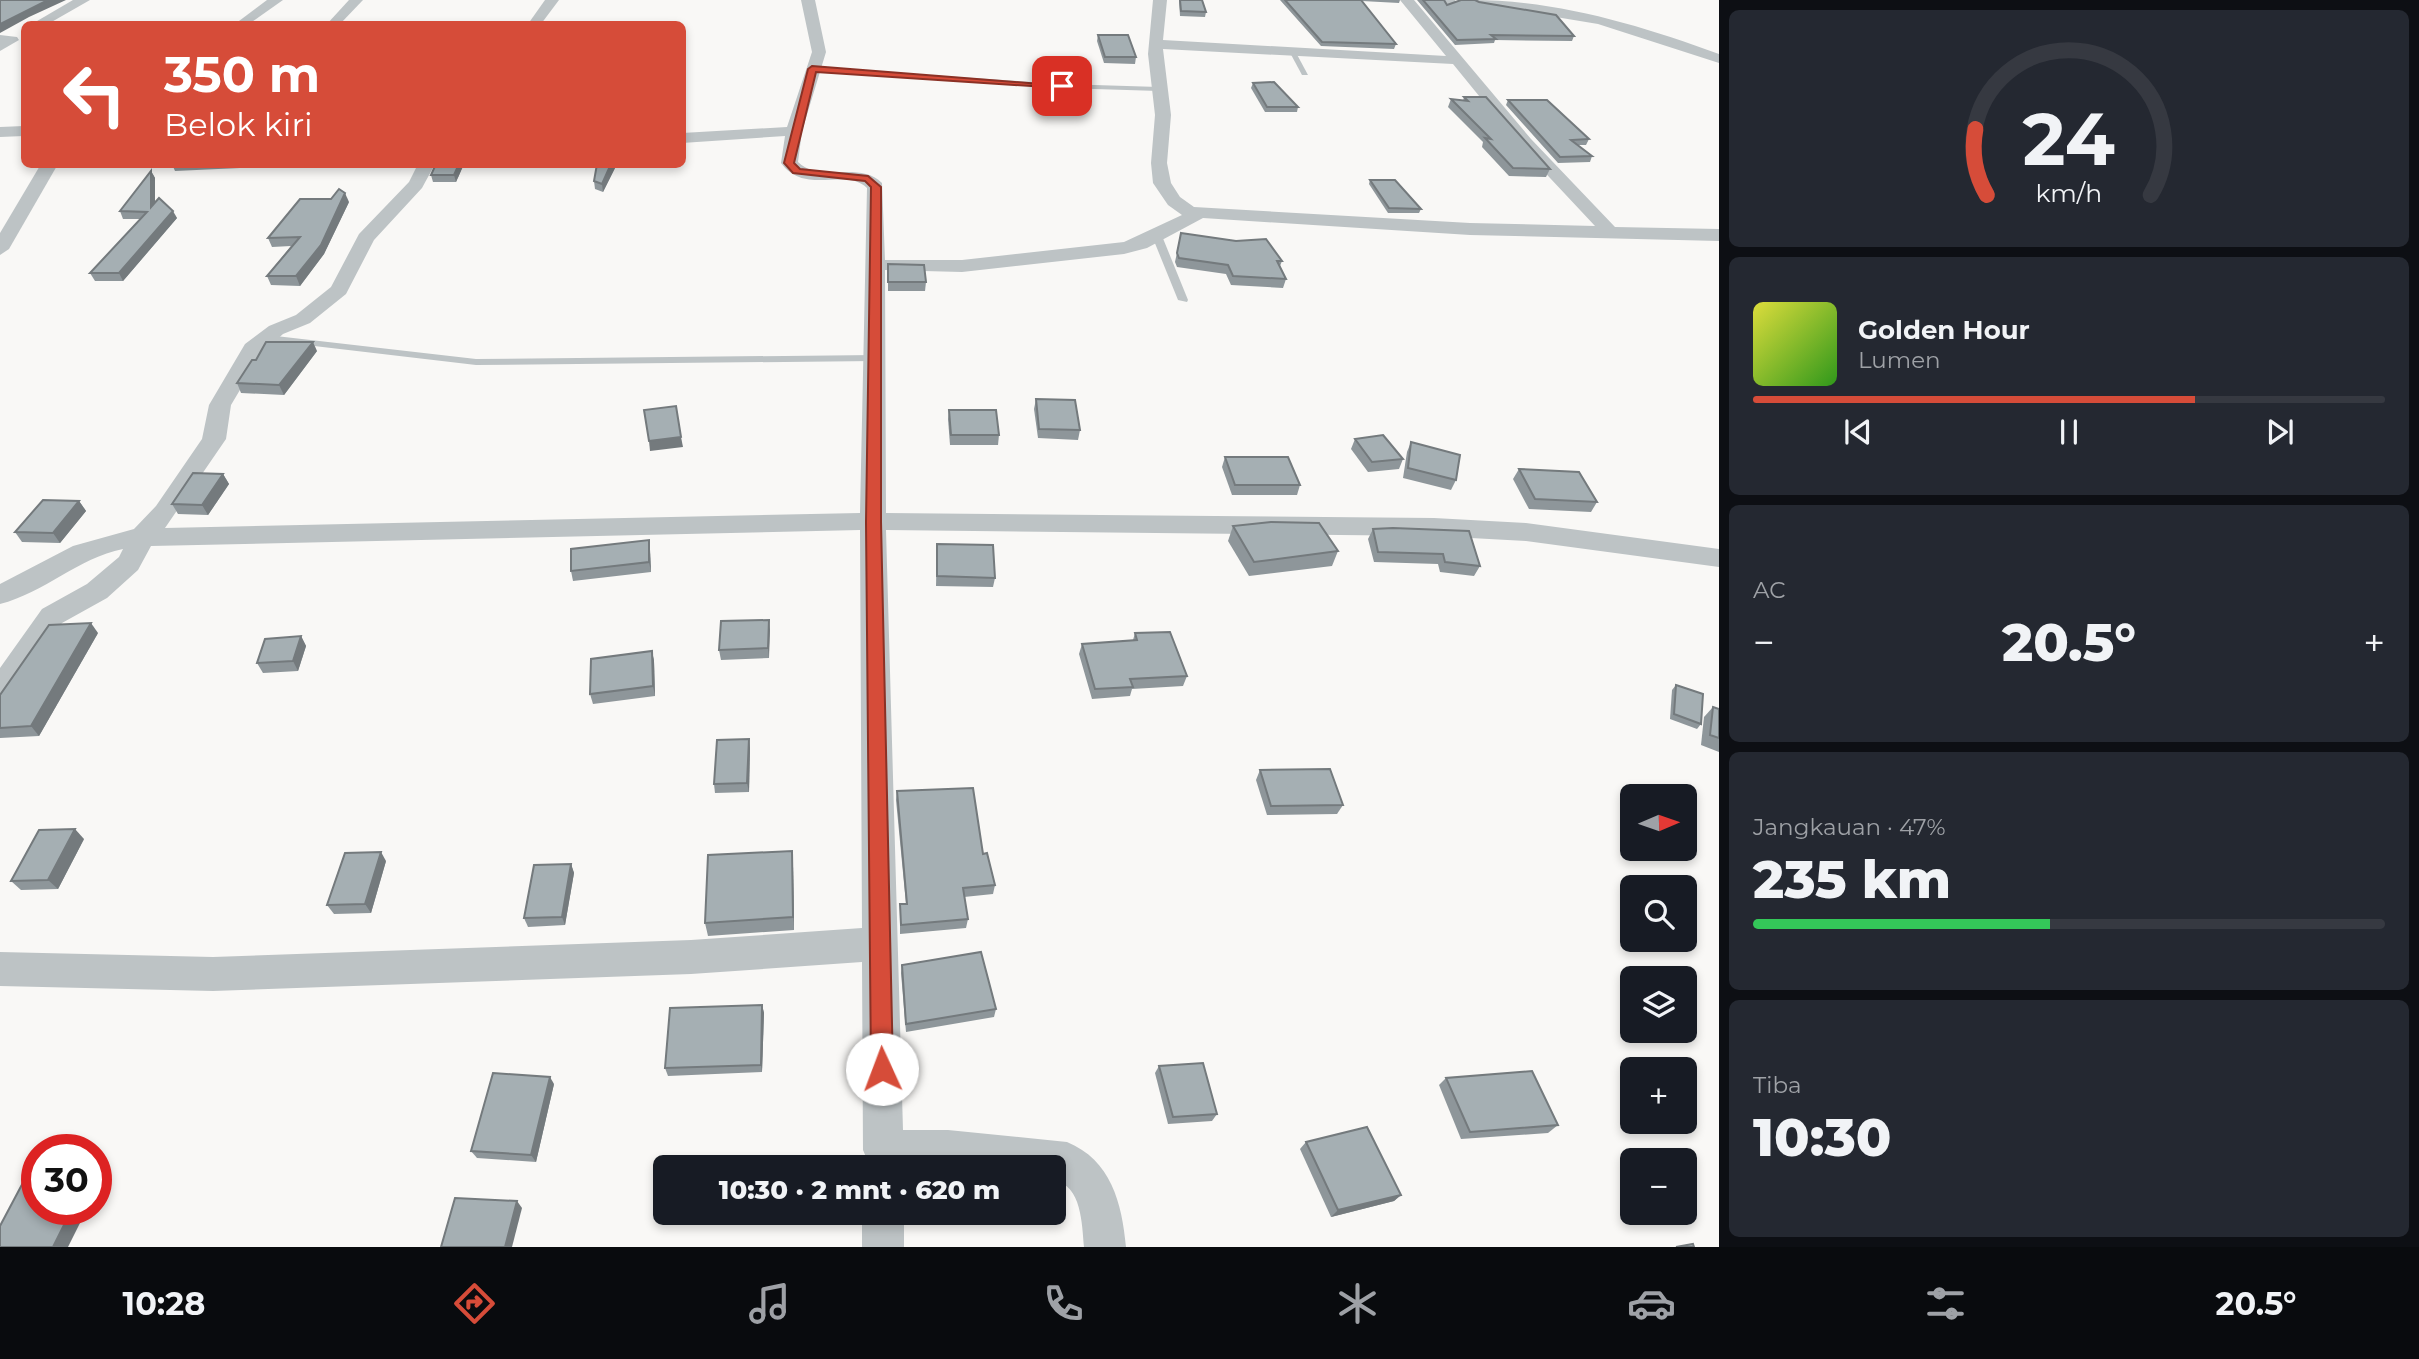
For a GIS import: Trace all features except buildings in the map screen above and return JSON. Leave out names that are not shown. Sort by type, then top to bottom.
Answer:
[{"type":"street","points":[[44,21],[83,0]]},
{"type":"street","points":[[246,21],[276,0]]},
{"type":"street","points":[[336,21],[356,0]]},
{"type":"street","points":[[536,21],[552,0]]},
{"type":"street","points":[[808,0],[819,52],[794,131],[789,163],[797,171],[816,176],[861,178],[875,184],[873,522],[883,1155]]},
{"type":"street","points":[[1160,0],[1156,44],[1163,115],[1159,163],[1161,183],[1174,201],[1197,214]]},
{"type":"street","points":[[1407,0],[1525,142],[1610,232]]},
{"type":"street","points":[[1478,0],[1553,8],[1581,14],[1664,38],[1719,59]]},
{"type":"street","points":[[1569,29],[1581,14]]},
{"type":"street","points":[[1156,44],[1410,61],[1458,60]]},
{"type":"street","points":[[0,132],[21,131]]},
{"type":"street","points":[[686,138],[794,131]]},
{"type":"street","points":[[0,249],[48,168]]},
{"type":"street","points":[[0,691],[51,615],[97,591],[129,563],[142,537],[165,512],[214,439],[220,405],[253,349],[276,330],[303,319],[338,290],[366,238],[416,184],[425,168]]},
{"type":"street","points":[[875,265],[986,264],[1124,248],[1157,236],[1197,214],[1248,214],[1470,229],[1709,235],[1719,257]]},
{"type":"street","points":[[0,594],[13,591],[82,551],[110,541],[142,537],[873,522],[1434,527],[1526,532],[1719,558]]},
{"type":"street","points":[[0,969],[213,974],[691,957],[878,944]]},
{"type":"street","points":[[907,1155],[948,1150],[1002,1155]]},
{"type":"street","points":[[1066,1161],[1081,1170],[1091,1182],[1103,1219],[1105,1247]]},
{"type":"street","points":[[883,1225],[883,1247]]},
{"type":"lane","points":[[1291,51],[1305,73]]},
{"type":"lane","points":[[812,69],[1049,85],[1159,89]]},
{"type":"lane","points":[[1157,236],[1183,300]]},
{"type":"lane","points":[[267,338],[476,362],[875,358]]},
{"type":"route","points":[[882,1069],[873,522],[876,187],[873,181],[868,179],[816,176],[792,168],[789,163],[794,131],[812,69],[1062,86]]}]
